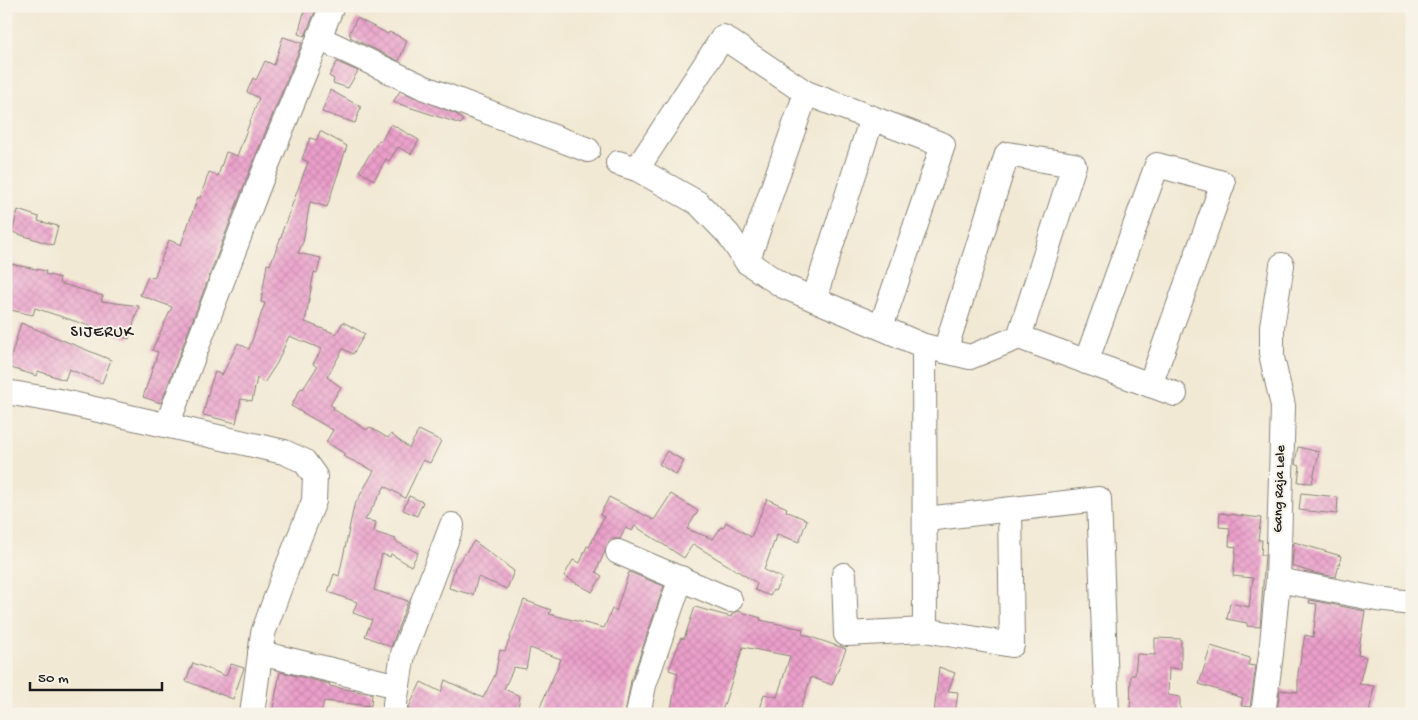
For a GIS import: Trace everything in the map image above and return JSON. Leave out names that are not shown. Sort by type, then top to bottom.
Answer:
[{"type":"street","points":[[168,426],[260,182],[332,6]]},
{"type":"street","points":[[881,328],[943,145],[806,93],[723,37],[628,166],[698,203],[728,234],[747,262],[783,286],[881,328],[935,349],[970,357],[1018,337],[1175,394]]},
{"type":"street","points":[[319,38],[426,88],[588,150]]},
{"type":"street","points":[[747,262],[806,93]]},
{"type":"street","points":[[814,299],[872,118]]},
{"type":"street","points":[[925,630],[926,519],[935,349],[1007,154],[1074,165],[1018,337]]},
{"type":"street","points":[[1086,362],[1157,165],[1223,183],[1150,385]]},
{"type":"street","name":"Gang Raja Lele","points":[[1263,714],[1278,580],[1283,406],[1272,358],[1272,326],[1282,265]]},
{"type":"street","points":[[6,392],[59,401],[284,452],[304,461],[315,476],[314,502],[263,633],[252,714]]},
{"type":"street","points":[[926,519],[1099,499],[1107,714]]},
{"type":"street","points":[[844,575],[846,634],[925,630],[1012,644],[1010,510]]},
{"type":"street","points":[[395,714],[403,654],[452,525]]},
{"type":"street","points":[[618,552],[730,600]]},
{"type":"street","points":[[638,714],[644,685],[681,578]]},
{"type":"street","points":[[1278,580],[1377,600],[1412,603]]},
{"type":"street","points":[[260,653],[398,686]]},
{"type":"building","points":[[305,9],[315,11],[305,36],[298,34]]},
{"type":"building","points":[[357,18],[388,34],[389,32],[407,40],[399,61],[350,37],[351,35],[349,34]]},
{"type":"building","points":[[283,37],[302,43],[247,177],[161,403],[143,397],[158,352],[152,350],[172,307],[140,295],[148,276],[154,278],[169,240],[181,245],[209,172],[218,176],[226,152],[237,156],[259,98],[247,92],[253,78],[256,80],[265,61],[274,65]]},
{"type":"building","points":[[337,62],[358,71],[348,88],[333,83],[334,79],[329,76]]},
{"type":"building","points":[[330,90],[361,107],[355,123],[322,112]]},
{"type":"building","points":[[400,91],[456,114],[463,120],[461,124],[393,102]]},
{"type":"building","points":[[391,124],[419,140],[411,154],[398,147],[389,161],[386,159],[374,180],[359,171]]},
{"type":"building","points":[[320,131],[347,146],[327,207],[310,202],[303,242],[298,253],[321,258],[317,273],[314,272],[305,322],[336,334],[343,322],[365,334],[353,354],[343,349],[327,377],[341,387],[330,405],[334,407],[333,409],[367,430],[369,427],[388,438],[391,434],[409,448],[419,430],[441,441],[430,463],[423,460],[405,498],[385,486],[365,520],[376,522],[374,532],[396,539],[395,541],[418,553],[411,566],[391,554],[390,557],[382,554],[374,590],[408,601],[391,647],[365,636],[372,620],[353,613],[357,602],[328,592],[334,574],[339,576],[354,506],[374,471],[343,456],[345,454],[326,442],[333,430],[291,406],[301,388],[303,389],[317,367],[313,364],[322,349],[289,336],[277,363],[264,383],[257,378],[252,401],[241,399],[236,423],[203,415],[215,372],[222,375],[238,343],[249,349],[265,303],[261,302],[267,264],[270,265],[308,162],[302,159],[310,138],[317,140]]},
{"type":"building","points":[[18,210],[39,217],[38,221],[58,226],[53,245],[12,232]]},
{"type":"building","points":[[6,263],[46,271],[45,274],[60,278],[59,283],[103,296],[101,301],[139,306],[129,339],[35,308],[33,315],[6,309]]},
{"type":"building","points":[[21,323],[111,360],[102,383],[69,369],[65,380],[38,371],[37,376],[8,367]]},
{"type":"building","points":[[1298,447],[1319,452],[1312,483],[1298,482],[1300,466],[1295,464]]},
{"type":"building","points":[[667,451],[684,461],[676,475],[659,464]]},
{"type":"building","points":[[1301,493],[1338,497],[1337,514],[1299,510]]},
{"type":"building","points":[[671,494],[698,511],[687,529],[713,539],[726,522],[751,537],[767,499],[787,508],[786,511],[807,520],[799,542],[777,534],[764,570],[782,578],[775,591],[773,590],[770,596],[755,590],[757,583],[693,544],[684,558],[635,526],[632,531],[625,528],[620,539],[610,539],[596,572],[602,576],[592,592],[564,576],[573,560],[580,563],[587,546],[589,547],[604,517],[600,515],[609,497],[654,520]]},
{"type":"building","points":[[409,496],[423,502],[417,516],[403,510]]},
{"type":"building","points":[[1220,513],[1261,518],[1258,540],[1262,540],[1261,555],[1265,555],[1260,627],[1247,626],[1247,623],[1227,619],[1230,603],[1249,607],[1253,578],[1233,576],[1236,547],[1229,546],[1230,528],[1219,527]]},
{"type":"building","points":[[474,541],[514,571],[507,589],[478,577],[473,595],[449,588],[455,567]]},
{"type":"building","points":[[1294,542],[1341,556],[1336,577],[1292,566]]},
{"type":"building","points":[[629,572],[664,586],[631,681],[625,714],[537,714],[561,659],[530,648],[526,669],[514,667],[504,689],[520,696],[517,714],[409,714],[409,707],[421,682],[441,692],[445,680],[483,698],[495,675],[500,650],[505,651],[524,600],[551,610],[549,614],[604,628],[612,609],[616,611]]},
{"type":"building","points":[[1310,600],[1365,611],[1358,655],[1366,657],[1359,684],[1374,686],[1369,714],[1278,714],[1280,690],[1298,692],[1298,673],[1305,635],[1313,637],[1317,604],[1309,603]]},
{"type":"building","points":[[695,607],[731,617],[732,614],[738,611],[761,618],[760,620],[803,629],[802,634],[846,649],[832,685],[811,677],[799,714],[759,714],[764,694],[777,697],[790,656],[743,647],[721,714],[713,714],[695,708],[694,714],[670,714],[678,673],[669,670],[681,638],[684,639]]},
{"type":"building","points":[[1155,638],[1181,639],[1181,669],[1169,668],[1168,695],[1180,697],[1180,714],[1130,714],[1131,675],[1135,675],[1137,654],[1155,655]]},
{"type":"building","points":[[1211,646],[1250,658],[1248,665],[1256,666],[1250,707],[1241,706],[1243,698],[1199,684]]},
{"type":"building","points":[[193,663],[226,676],[231,664],[244,668],[233,699],[186,681]]},
{"type":"building","points":[[939,667],[955,673],[948,691],[958,692],[955,714],[934,714]]},
{"type":"building","points":[[280,672],[330,684],[329,686],[372,694],[371,706],[324,701],[321,714],[272,714]]},
{"type":"district","name":"SIJERUK","points":[[102,333]]}]
